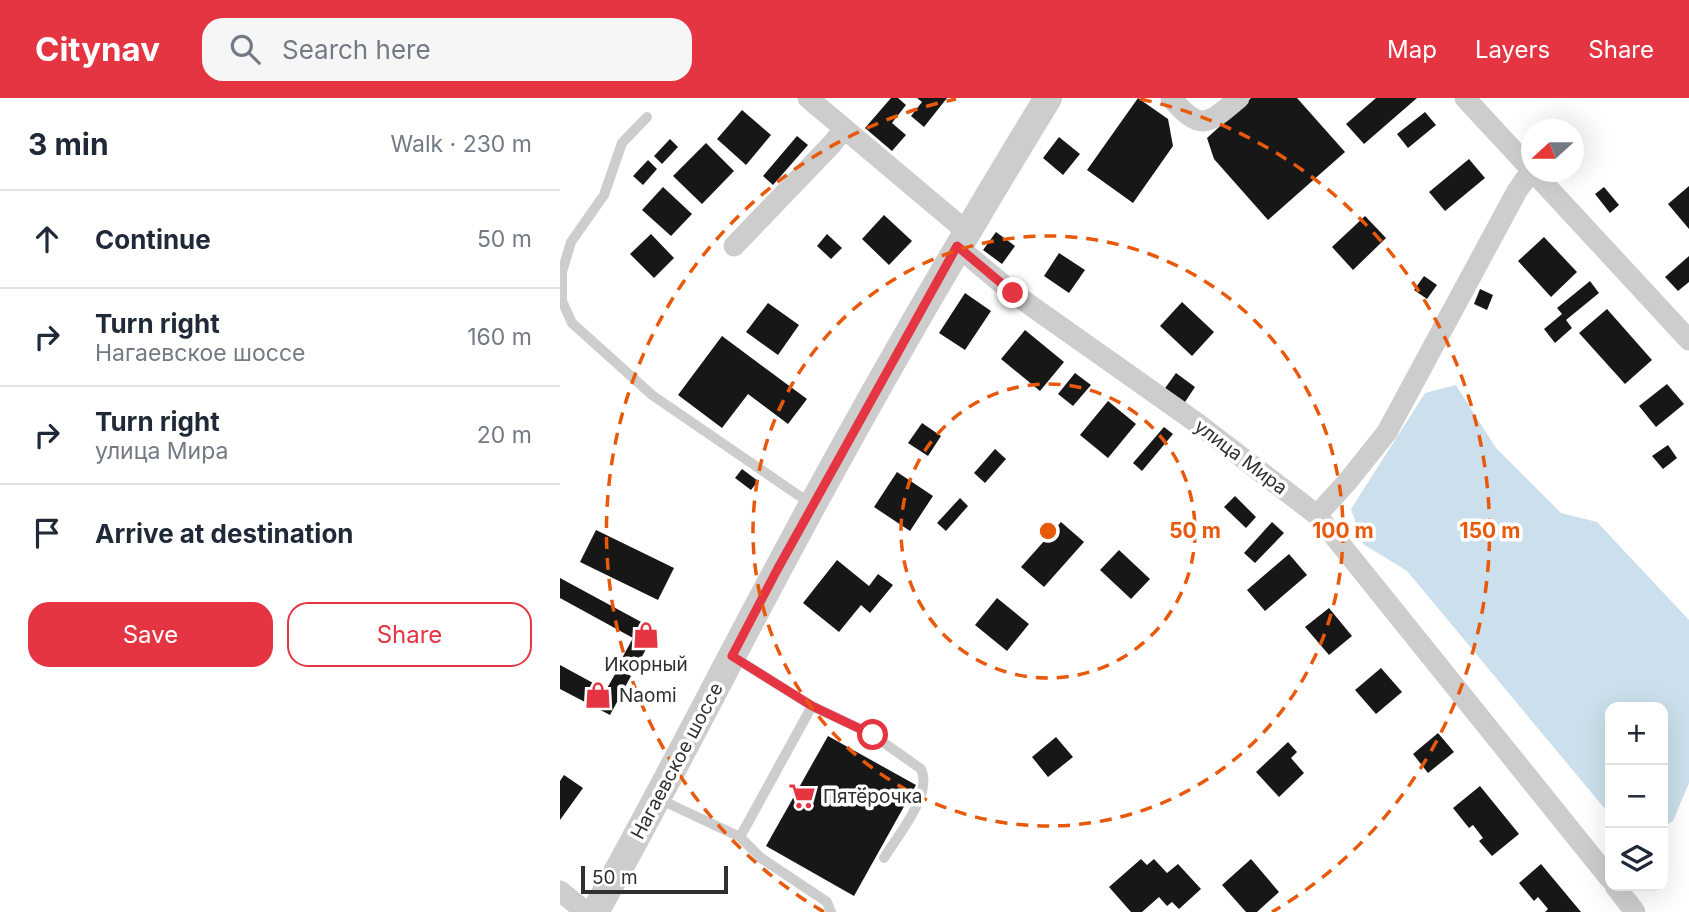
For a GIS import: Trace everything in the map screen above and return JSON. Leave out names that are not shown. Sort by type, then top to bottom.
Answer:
[{"type":"street","name":"улица Мира","points":[[808,98],[962,238],[1013,293],[1197,423],[1317,515],[1605,873]]},
{"type":"street","name":"Нагаевское шоссе","points":[[595,912],[659,799],[813,506],[962,238],[1048,98]]},
{"type":"street","points":[[1171,98],[1190,119],[1206,121],[1215,119],[1239,98]]},
{"type":"street","points":[[1465,98],[1521,160]]},
{"type":"street","points":[[734,246],[844,129]]},
{"type":"street","points":[[1317,515],[1388,432],[1523,182]]},
{"type":"street","points":[[1541,182],[1689,340]]},
{"type":"street","points":[[560,891],[586,912]]},
{"type":"street","points":[[1619,891],[1635,912]]},
{"type":"lane","points":[[647,117],[622,143],[604,195],[571,243],[562,272],[562,301],[572,323],[652,395],[813,506]]},
{"type":"lane","points":[[732,656],[812,706],[873,735],[921,769],[925,778],[923,794],[884,858]]},
{"type":"lane","points":[[740,837],[812,706]]},
{"type":"lane","points":[[659,799],[740,837],[761,858],[827,902],[831,912]]},
{"type":"water","points":[[1456,385],[1496,448],[1561,513],[1597,522],[1689,620],[1689,783],[1673,821],[1668,824],[1668,702],[1605,702],[1605,809],[1407,571],[1363,544],[1351,509],[1425,393]]},
{"type":"building","points":[[891,98],[898,98],[906,105],[892,123],[906,135],[892,151],[865,128]]},
{"type":"building","points":[[917,98],[947,98],[924,127],[911,116],[922,102]]},
{"type":"building","points":[[1138,98],[1168,119],[1173,146],[1133,203],[1087,170]]},
{"type":"building","points":[[1251,98],[1297,98],[1345,152],[1268,220],[1214,159],[1207,138]]},
{"type":"building","points":[[1376,98],[1417,98],[1364,144],[1346,124]]},
{"type":"building","points":[[742,110],[771,135],[746,165],[717,139]]},
{"type":"building","points":[[1425,112],[1436,125],[1408,148],[1397,134]]},
{"type":"building","points":[[797,136],[808,145],[773,185],[763,176]]},
{"type":"building","points":[[1059,137],[1080,154],[1063,175],[1043,158]]},
{"type":"building","points":[[670,139],[678,147],[662,164],[654,156]]},
{"type":"building","points":[[706,143],[734,171],[702,204],[673,176]]},
{"type":"building","points":[[1469,159],[1485,178],[1445,211],[1429,192]]},
{"type":"building","points":[[648,160],[657,169],[643,185],[633,176]]},
{"type":"building","points":[[1689,186],[1689,229],[1668,204]]},
{"type":"building","points":[[663,187],[692,214],[671,236],[642,210]]},
{"type":"building","points":[[1604,187],[1619,205],[1610,213],[1595,194]]},
{"type":"building","points":[[884,215],[912,241],[889,265],[862,239]]},
{"type":"building","points":[[1365,216],[1386,238],[1353,270],[1332,247]]},
{"type":"building","points":[[996,232],[1015,246],[1002,264],[983,250]]},
{"type":"building","points":[[651,234],[674,258],[654,278],[630,254]]},
{"type":"building","points":[[827,234],[842,248],[831,259],[817,246]]},
{"type":"building","points":[[1544,237],[1577,272],[1551,297],[1518,261]]},
{"type":"building","points":[[1059,253],[1085,270],[1069,293],[1044,276]]},
{"type":"building","points":[[1689,256],[1689,282],[1678,291],[1665,277]]},
{"type":"building","points":[[1424,276],[1437,285],[1427,299],[1414,290]]},
{"type":"building","points":[[1590,281],[1599,293],[1566,320],[1572,328],[1555,343],[1544,329],[1562,314],[1557,308]]},
{"type":"building","points":[[1480,289],[1493,295],[1487,310],[1474,304]]},
{"type":"building","points":[[965,293],[991,311],[965,350],[939,333]]},
{"type":"building","points":[[1182,302],[1214,332],[1192,356],[1160,326]]},
{"type":"building","points":[[768,303],[799,325],[778,355],[746,332]]},
{"type":"building","points":[[1607,309],[1652,360],[1625,384],[1579,333]]},
{"type":"building","points":[[1025,330],[1064,362],[1040,391],[1001,359]]},
{"type":"building","points":[[722,336],[807,399],[788,424],[748,394],[722,428],[678,395]]},
{"type":"building","points":[[1075,373],[1091,385],[1073,406],[1058,394]]},
{"type":"building","points":[[1176,373],[1195,387],[1183,405],[1163,391]]},
{"type":"building","points":[[1667,384],[1684,404],[1656,427],[1639,406]]},
{"type":"building","points":[[1108,401],[1136,424],[1108,458],[1080,435]]},
{"type":"building","points":[[922,423],[941,436],[928,456],[908,443]]},
{"type":"building","points":[[1164,427],[1173,434],[1142,471],[1133,463]]},
{"type":"building","points":[[1668,445],[1677,458],[1663,469],[1652,456]]},
{"type":"building","points":[[995,449],[1006,459],[985,483],[974,473]]},
{"type":"building","points":[[742,469],[758,481],[751,490],[735,478]]},
{"type":"building","points":[[897,472],[933,496],[910,531],[874,507]]},
{"type":"building","points":[[1235,496],[1256,517],[1246,528],[1224,507]]},
{"type":"building","points":[[960,498],[968,506],[946,531],[937,523]]},
{"type":"building","points":[[1061,522],[1084,542],[1044,587],[1021,567]]},
{"type":"building","points":[[1272,522],[1284,533],[1255,563],[1244,553]]},
{"type":"building","points":[[596,530],[674,568],[658,600],[580,562]]},
{"type":"building","points":[[1119,550],[1150,579],[1131,599],[1100,570]]},
{"type":"building","points":[[1289,554],[1307,575],[1265,611],[1247,590]]},
{"type":"building","points":[[837,560],[869,586],[878,574],[893,585],[870,613],[861,605],[839,632],[803,603]]},
{"type":"building","points":[[560,578],[656,630],[636,668],[621,660],[633,638],[560,598]]},
{"type":"building","points":[[997,598],[1029,624],[1007,651],[975,625]]},
{"type":"building","points":[[1329,608],[1352,636],[1329,655],[1305,627]]},
{"type":"building","points":[[560,665],[606,690],[618,669],[631,676],[610,715],[560,689]]},
{"type":"building","points":[[1381,668],[1402,692],[1376,714],[1355,690]]},
{"type":"building","points":[[1438,733],[1454,752],[1428,773],[1413,754]]},
{"type":"building","points":[[828,736],[916,785],[854,896],[766,846]]},
{"type":"building","points":[[1056,737],[1073,757],[1048,777],[1032,757]]},
{"type":"building","points":[[1288,742],[1297,752],[1291,758],[1304,773],[1279,797],[1256,772]]},
{"type":"building","points":[[564,775],[583,788],[560,820],[560,781]]},
{"type":"building","points":[[1480,786],[1519,834],[1492,856],[1479,841],[1483,838],[1473,825],[1469,828],[1453,808]]},
{"type":"building","points":[[1141,859],[1147,865],[1154,859],[1167,873],[1178,864],[1201,889],[1179,909],[1172,902],[1167,906],[1159,897],[1142,912],[1131,912],[1109,887]]},
{"type":"building","points":[[1251,859],[1279,892],[1257,912],[1246,912],[1222,885]]},
{"type":"building","points":[[1541,864],[1581,912],[1545,912],[1548,909],[1538,897],[1534,901],[1519,883]]},
{"type":"place","name":"Икорный","points":[[646,635]]},
{"type":"place","name":"Naomi","points":[[598,695]]},
{"type":"place","name":"Пятёрочка","points":[[802,796]]},
{"type":"route","points":[[873,735],[812,706],[732,656],[957,246],[1013,293]]}]
